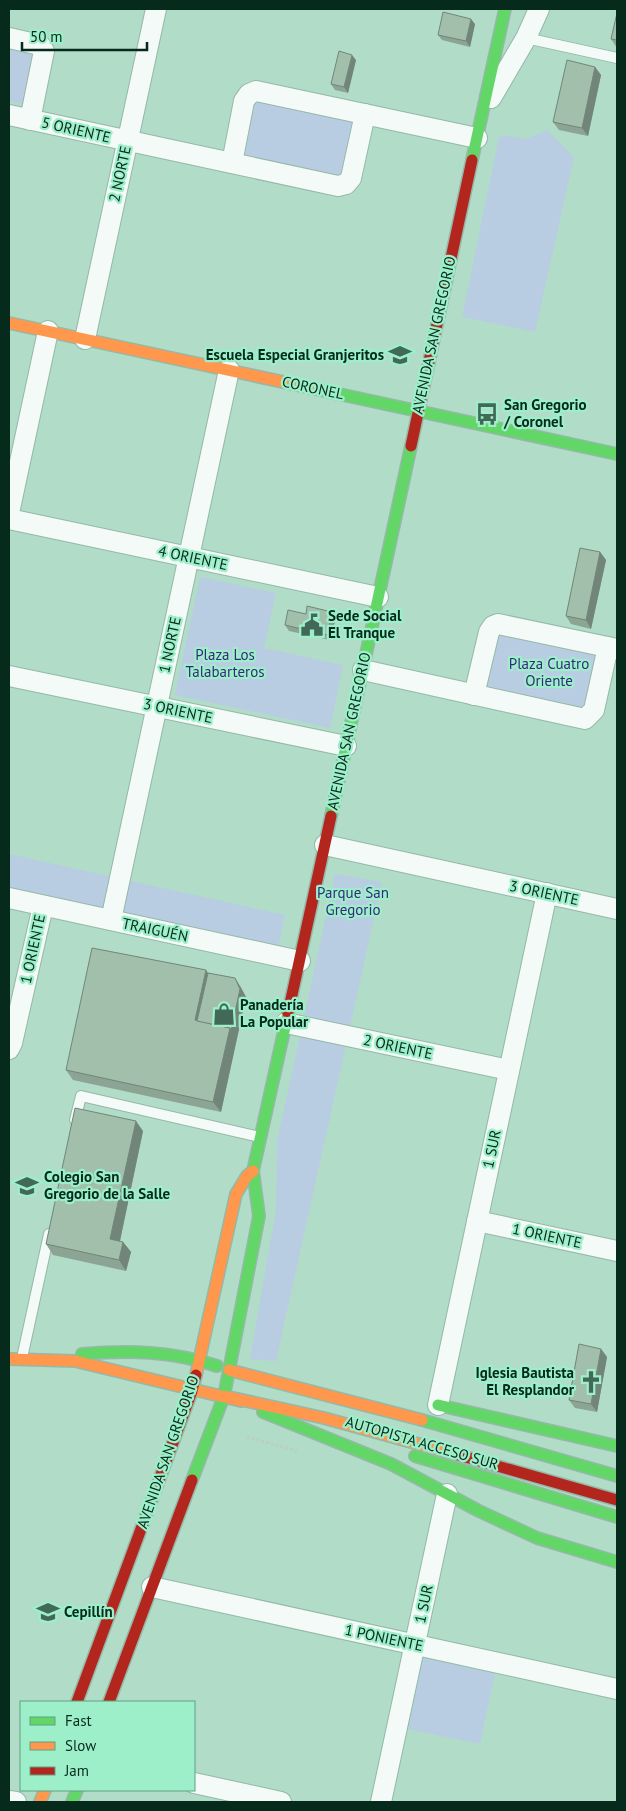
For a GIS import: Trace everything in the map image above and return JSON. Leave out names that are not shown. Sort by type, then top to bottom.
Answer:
[{"type":"main road","name":"AVENIDA SAN GREGORIO","points":[[109,1701],[224,1396],[259,1216],[253,1171],[300,961],[504,9]]},
{"type":"main road","name":"CORONEL","points":[[9,323],[617,454]]},
{"type":"main road","name":"AVENIDA SAN GREGORIO","points":[[77,1701],[192,1391],[236,1194],[246,1176],[253,1171]]},
{"type":"main road","name":"AUTOPISTA ACCESO SUR","points":[[54,1359],[97,1352],[170,1352],[199,1359],[229,1370],[422,1420],[617,1476]]},
{"type":"main road","points":[[9,1359],[54,1359],[95,1365],[192,1391],[224,1396],[617,1517]]},
{"type":"main road","points":[[295,1387],[370,1394]]},
{"type":"main road","name":"AUTOPISTA ACCESO SUR","points":[[224,1396],[272,1405],[381,1431],[617,1500]]},
{"type":"main road","points":[[224,1396],[369,1454],[537,1538],[581,1553],[617,1562]]},
{"type":"main road","points":[[433,1404],[617,1446]]},
{"type":"street","name":"2 NORTE","points":[[84,339],[156,9]]},
{"type":"street","name":"AVENIDA SAN GREGORIO","points":[[482,114],[526,38],[539,9]]},
{"type":"street","points":[[500,32],[526,38]]},
{"type":"street","points":[[9,38],[37,44],[43,48],[44,54],[30,120]]},
{"type":"street","points":[[232,164],[244,101],[253,92],[477,138]]},
{"type":"street","name":"5 ORIENTE","points":[[9,115],[127,142],[342,185],[351,178],[365,114]]},
{"type":"street","points":[[9,512],[48,331]]},
{"type":"street","name":"1 NORTE","points":[[111,920],[229,370]]},
{"type":"street","name":"4 ORIENTE","points":[[9,518],[378,597]]},
{"type":"street","points":[[362,670],[474,695],[585,719],[594,710],[613,648],[502,625],[493,626],[489,632],[474,695]]},
{"type":"street","name":"3 ORIENTE","points":[[9,676],[346,746]]},
{"type":"street","name":"3 ORIENTE","points":[[325,845],[617,909]]},
{"type":"street","name":"1 SUR","points":[[433,1404],[477,1221],[547,893]]},
{"type":"street","name":"TRAIGUÉN","points":[[9,898],[300,961]]},
{"type":"street","name":"1 ORIENTE","points":[[9,1049],[12,1043],[43,906]]},
{"type":"street","name":"2 ORIENTE","points":[[286,1023],[509,1070]]},
{"type":"street","name":"1 ORIENTE","points":[[477,1221],[617,1251]]},
{"type":"street","name":"1 SUR","points":[[381,1802],[447,1494]]},
{"type":"street","name":"1 PONIENTE","points":[[152,1587],[617,1689]]},
{"type":"street","points":[[195,1783],[279,1802]]},
{"type":"street","points":[[9,1801],[16,1802]]},
{"type":"lane","points":[[526,38],[617,58]]},
{"type":"lane","points":[[72,1135],[81,1096],[261,1137]]},
{"type":"lane","points":[[22,1358],[52,1222]]},
{"type":"green space","points":[[9,44],[36,50],[25,105],[9,101]]},
{"type":"green space","points":[[253,99],[354,123],[341,178],[240,154]]},
{"type":"green space","points":[[547,130],[574,157],[535,332],[462,317],[499,137],[503,135],[526,139]]},
{"type":"green space","name":"Plaza Los Talabarteros","points":[[200,577],[276,593],[264,648],[343,665],[330,728],[175,695]]},
{"type":"green space","name":"Plaza Cuatro Oriente","points":[[500,630],[597,651],[583,714],[480,688]]},
{"type":"green space","points":[[9,854],[285,915],[278,950],[9,891]]},
{"type":"green space","name":"Parque San Gregorio","points":[[335,874],[382,882],[276,1361],[250,1359],[276,1210],[277,1142]]},
{"type":"green space","points":[[423,1658],[495,1673],[480,1744],[408,1729]]},
{"type":"building","points":[[443,12],[471,19],[466,41],[438,35]]},
{"type":"building","points":[[617,13],[617,40],[611,39]]},
{"type":"building","points":[[339,51],[352,55],[344,87],[331,84]]},
{"type":"building","points":[[567,60],[595,67],[582,128],[553,122]]},
{"type":"building","points":[[580,548],[600,552],[586,620],[566,616]]},
{"type":"building","name":"Sede Social El Tranque","points":[[307,606],[332,612],[327,635],[285,625],[288,610],[306,614]]},
{"type":"building","points":[[92,948],[206,970],[195,1020],[230,1028],[213,1102],[66,1070]]},
{"type":"building","name":"Panadería La Popular","points":[[208,973],[235,978],[240,989],[231,1031],[230,1028],[197,1021]]},
{"type":"building","points":[[75,1108],[136,1121],[110,1239],[123,1242],[119,1260],[46,1244]]},
{"type":"building","points":[[579,1344],[601,1349],[591,1404],[569,1400]]},
{"type":"traffic: fast","points":[[472,160],[505,9]]},
{"type":"traffic: fast","points":[[311,388],[617,454]]},
{"type":"traffic: fast","points":[[331,816],[411,446]]},
{"type":"traffic: fast","points":[[192,1480],[224,1396],[259,1216],[253,1171],[288,1013]]},
{"type":"traffic: fast","points":[[82,1354],[150,1353],[184,1357],[217,1366]]},
{"type":"traffic: fast","points":[[438,1405],[617,1446]]},
{"type":"traffic: fast","points":[[263,1412],[391,1464],[479,1511],[537,1538],[617,1562]]},
{"type":"traffic: fast","points":[[422,1420],[617,1476]]},
{"type":"traffic: fast","points":[[415,1456],[617,1517]]},
{"type":"traffic: fast","points":[[72,1802],[77,1791]]},
{"type":"traffic: slow","points":[[9,323],[311,388]]},
{"type":"traffic: slow","points":[[196,1375],[236,1194],[247,1176],[253,1171]]},
{"type":"traffic: slow","points":[[9,1359],[75,1361],[241,1401]]},
{"type":"traffic: slow","points":[[229,1370],[422,1420]]},
{"type":"traffic: slow","points":[[224,1396],[324,1418],[455,1454]]},
{"type":"traffic: slow","points":[[40,1802],[45,1791]]},
{"type":"traffic: jam","points":[[411,446],[472,160]]},
{"type":"traffic: jam","points":[[288,1013],[331,816]]},
{"type":"traffic: jam","points":[[77,1701],[192,1391],[196,1375]]},
{"type":"traffic: jam","points":[[455,1454],[617,1500]]},
{"type":"traffic: jam","points":[[109,1701],[192,1480]]},
{"type":"place","name":"Escuela Especial Granjeritos","points":[[400,355]]},
{"type":"place","name":"San Gregorio / Coronel","points":[[487,414]]},
{"type":"place","name":"Sede Social El Tranque","points":[[312,625]]},
{"type":"place","name":"Panadería La Popular","points":[[224,1014]]},
{"type":"place","name":"Colegio San Gregorio de la Salle","points":[[27,1186]]},
{"type":"place","name":"Iglesia Bautista El Resplandor","points":[[591,1382]]},
{"type":"place","name":"Cepillín","points":[[48,1612]]}]
